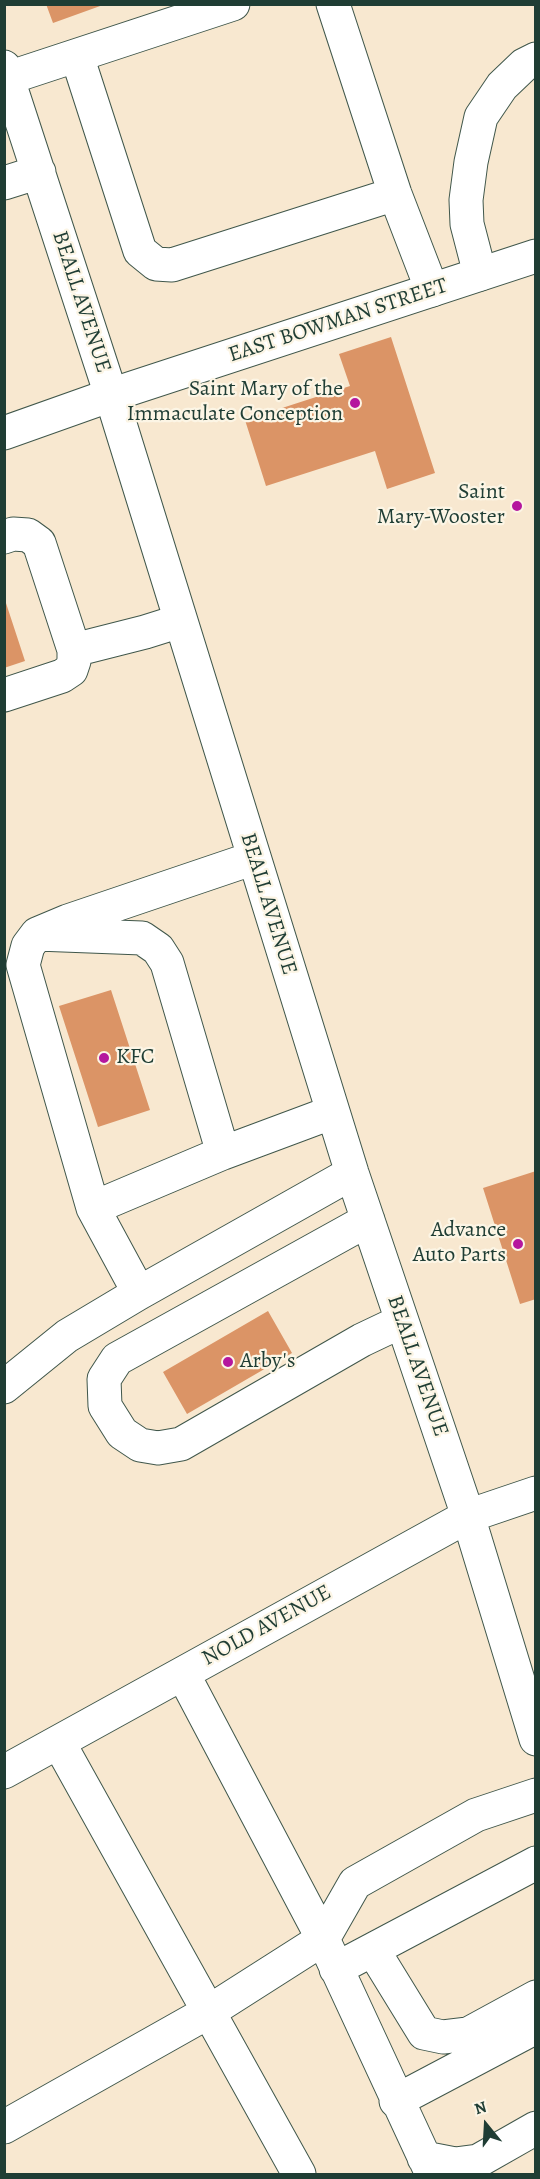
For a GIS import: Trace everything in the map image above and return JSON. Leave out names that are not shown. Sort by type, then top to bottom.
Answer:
[{"type":"street","points":[[6,73],[77,56],[233,4]]},
{"type":"street","points":[[333,4],[395,194],[432,290]]},
{"type":"street","points":[[77,56],[140,251],[156,264],[172,265],[395,194]]},
{"type":"street","points":[[480,274],[467,224],[466,200],[471,162],[481,117],[502,86],[524,65],[536,59]]},
{"type":"street","name":"BEALL AVENUE","points":[[6,73],[111,395],[352,1173],[468,1516],[536,1739]]},
{"type":"street","points":[[4,183],[39,172]]},
{"type":"street","name":"EAST BOWMAN STREET","points":[[4,434],[111,395],[536,256]]},
{"type":"street","points":[[4,537],[13,534],[28,535],[39,543],[74,650],[71,670],[62,676],[4,695]]},
{"type":"street","points":[[74,650],[180,621]]},
{"type":"street","points":[[139,1293],[93,1208],[23,965],[28,946],[37,934],[68,921],[254,858]]},
{"type":"street","points":[[37,934],[142,938],[158,949],[167,963],[224,1153]]},
{"type":"street","points":[[93,1208],[224,1153],[333,1112]]},
{"type":"street","points":[[4,1387],[67,1336],[352,1173]]},
{"type":"street","points":[[368,1220],[117,1359],[104,1379],[105,1406],[122,1432],[140,1445],[158,1448],[181,1444],[362,1340],[402,1321]]},
{"type":"street","name":"NOLD AVENUE","points":[[4,1772],[468,1516],[536,1493]]},
{"type":"street","points":[[183,1674],[323,1939],[428,2166],[478,2161],[536,2128]]},
{"type":"street","points":[[59,1743],[299,2175]]},
{"type":"street","points":[[4,2127],[210,2012],[323,1939],[355,1883],[476,1815],[536,1795]]},
{"type":"street","points":[[336,1969],[536,1863]]},
{"type":"street","points":[[373,1950],[424,2033],[443,2037],[468,2034],[536,1997]]},
{"type":"street","points":[[396,2101],[536,2027]]},
{"type":"building","points":[[46,4],[103,4],[103,5],[53,23]]},
{"type":"building","name":"Saint Mary of the Immaculate Conception","points":[[391,337],[435,473],[387,489],[375,451],[266,486],[245,420],[350,386],[339,354]]},
{"type":"building","points":[[4,597],[25,661],[4,668]]},
{"type":"building","name":"KFC","points":[[111,990],[150,1110],[98,1127],[59,1006]]},
{"type":"building","name":"Advance Auto Parts","points":[[536,1171],[536,1299],[520,1304],[483,1188]]},
{"type":"building","name":"Arby's","points":[[268,1311],[292,1353],[187,1414],[163,1372]]},
{"type":"place","name":"Saint Mary of the Immaculate Conception","points":[[355,403]]},
{"type":"place","name":"Saint Mary-Wooster","points":[[517,506]]},
{"type":"place","name":"KFC","points":[[104,1058]]},
{"type":"place","name":"Advance Auto Parts","points":[[518,1244]]},
{"type":"place","name":"Arby's","points":[[228,1362]]}]
